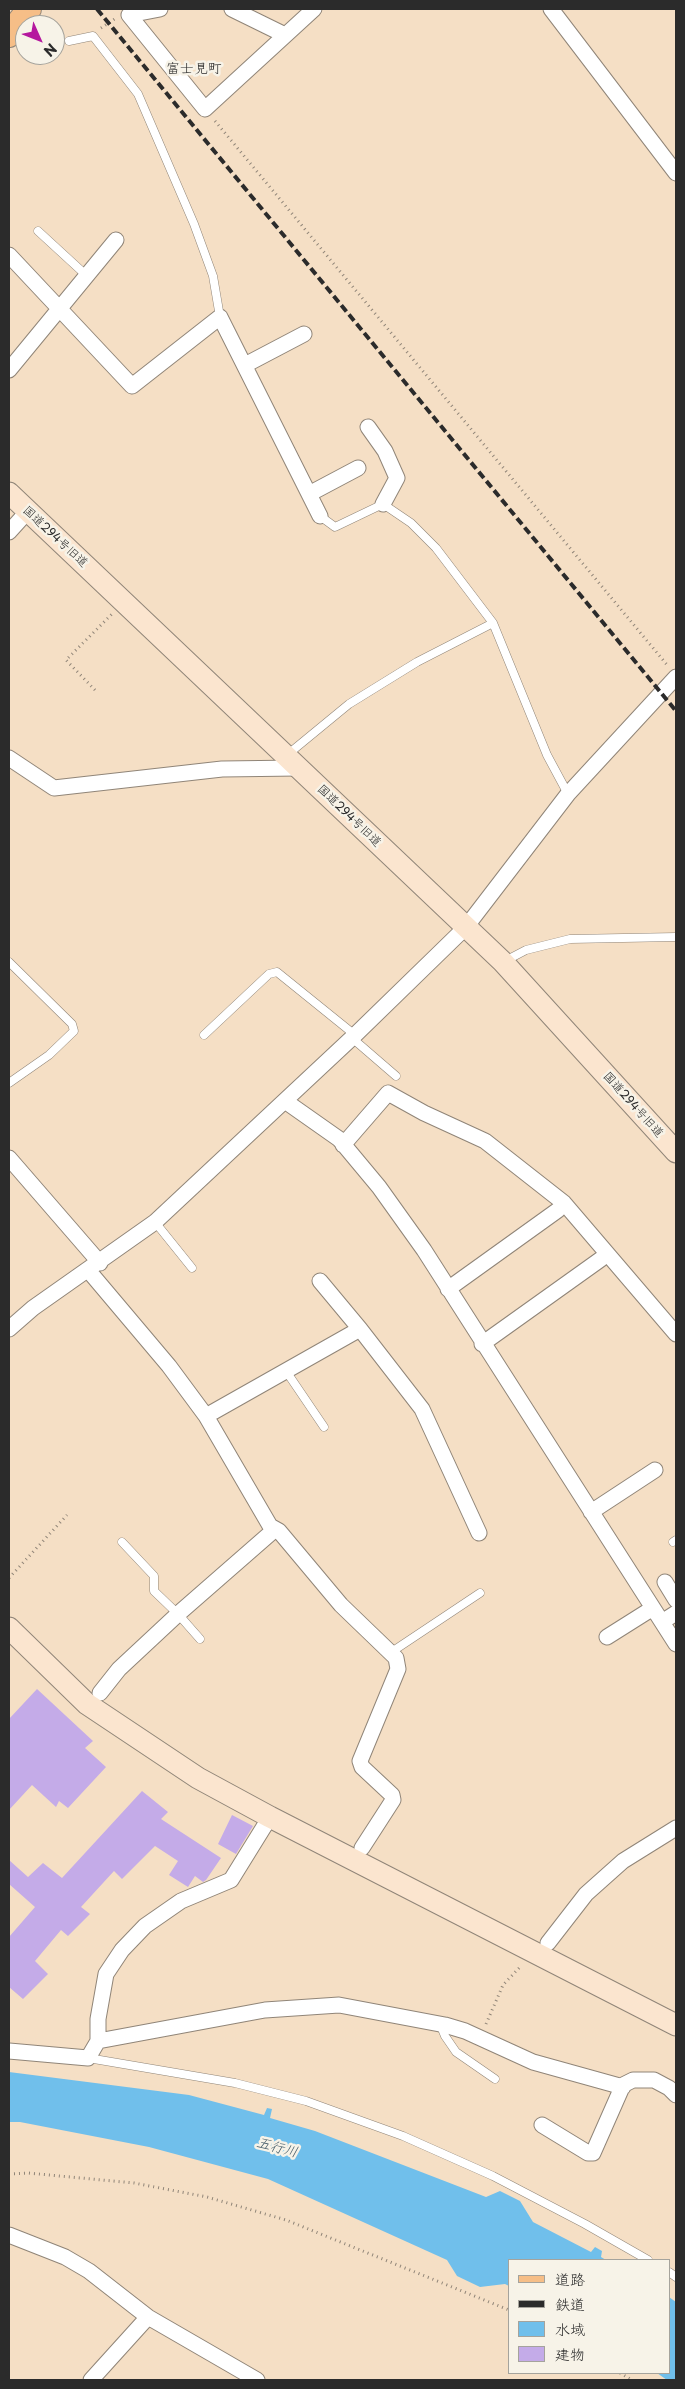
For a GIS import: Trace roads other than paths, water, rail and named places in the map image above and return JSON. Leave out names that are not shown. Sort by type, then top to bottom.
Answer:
[{"type":"main road","points":[[9,35],[29,9]]},
{"type":"street","points":[[160,9],[129,15],[205,109],[314,9]]},
{"type":"street","points":[[232,9],[285,35]]},
{"type":"street","points":[[551,9],[676,173]]},
{"type":"street","points":[[10,366],[60,310],[116,240]]},
{"type":"street","points":[[9,255],[132,386],[220,317],[246,365],[320,516]]},
{"type":"street","points":[[246,365],[304,334]]},
{"type":"street","points":[[368,427],[385,451],[397,478],[383,504]]},
{"type":"street","points":[[309,494],[358,468]]},
{"type":"street","name":"国道294号旧道","points":[[9,494],[503,962],[676,1152]]},
{"type":"street","points":[[9,532],[28,511]]},
{"type":"street","points":[[9,1330],[33,1308],[155,1222],[354,1037],[466,927],[568,794],[673,673]]},
{"type":"street","points":[[9,758],[54,788],[292,762]]},
{"type":"street","points":[[343,1144],[388,1093],[424,1113],[485,1141],[564,1203],[676,1334]]},
{"type":"street","points":[[285,1101],[343,1144],[379,1187],[448,1289],[675,1641]]},
{"type":"street","points":[[9,1158],[94,1266],[206,1416],[273,1531],[178,1614],[120,1669],[100,1693]]},
{"type":"street","points":[[448,1289],[558,1210]]},
{"type":"street","points":[[482,1344],[601,1259]]},
{"type":"street","points":[[320,1281],[422,1409],[479,1533]]},
{"type":"street","points":[[206,1416],[360,1329]]},
{"type":"street","points":[[591,1512],[655,1470]]},
{"type":"street","points":[[270,1526],[279,1531],[341,1605],[396,1658],[398,1669],[360,1761],[362,1767],[392,1795],[393,1800],[362,1848]]},
{"type":"street","points":[[665,1582],[676,1600]]},
{"type":"street","points":[[606,1637],[653,1608]]},
{"type":"street","points":[[662,1622],[676,1613]]},
{"type":"street","points":[[9,1628],[88,1704],[190,1773],[270,1817],[676,2024]]},
{"type":"street","points":[[9,2051],[88,2058],[98,2041],[98,2019],[106,1974],[122,1950],[145,1926],[181,1901],[231,1880],[270,1817]]},
{"type":"street","points":[[548,1943],[586,1894],[623,1862],[676,1828]]},
{"type":"street","points":[[98,2041],[265,2010],[339,2006],[440,2024],[465,2031],[533,2062],[622,2087]]},
{"type":"street","points":[[542,2126],[588,2153],[593,2153],[622,2087],[633,2080],[654,2080],[669,2088],[676,2095]]},
{"type":"street","points":[[9,2235],[65,2257],[89,2271],[148,2317],[257,2380]]},
{"type":"street","points":[[91,2380],[148,2317]]},
{"type":"lane","points":[[69,41],[93,36],[138,94],[194,224],[213,276],[220,317]]},
{"type":"lane","points":[[38,231],[87,276]]},
{"type":"lane","points":[[320,516],[335,527],[383,504],[411,524],[436,548],[493,623],[548,755],[568,794]]},
{"type":"lane","points":[[292,762],[349,704],[417,662],[493,623]]},
{"type":"lane","points":[[503,962],[526,950],[570,938],[676,937]]},
{"type":"lane","points":[[9,962],[72,1024],[74,1031],[48,1055],[9,1083]]},
{"type":"lane","points":[[204,1035],[269,974],[277,972],[354,1037],[396,1076]]},
{"type":"lane","points":[[155,1222],[192,1268]]},
{"type":"lane","points":[[286,1370],[324,1427]]},
{"type":"lane","points":[[122,1542],[154,1576],[154,1591],[178,1614],[200,1640]]},
{"type":"lane","points":[[390,1653],[480,1593]]},
{"type":"lane","points":[[440,2024],[444,2036],[456,2052],[495,2078]]},
{"type":"lane","points":[[88,2058],[235,2083],[306,2101],[403,2136],[493,2176],[585,2224],[646,2259]]},
{"type":"water","name":"五行川","points":[[9,2072],[189,2095],[264,2115],[267,2108],[272,2109],[270,2118],[315,2131],[486,2197],[500,2191],[520,2201],[533,2222],[591,2252],[595,2247],[602,2251],[601,2257],[604,2259],[508,2259],[508,2286],[505,2284],[480,2287],[457,2276],[447,2260],[268,2179],[149,2147],[20,2122],[9,2122]]},
{"type":"water","points":[[670,2298],[676,2302],[676,2380],[667,2380],[658,2374],[670,2374]]},
{"type":"railway","points":[[97,9],[676,711]]},
{"type":"district","name":"富士見町","points":[[194,69]]}]
